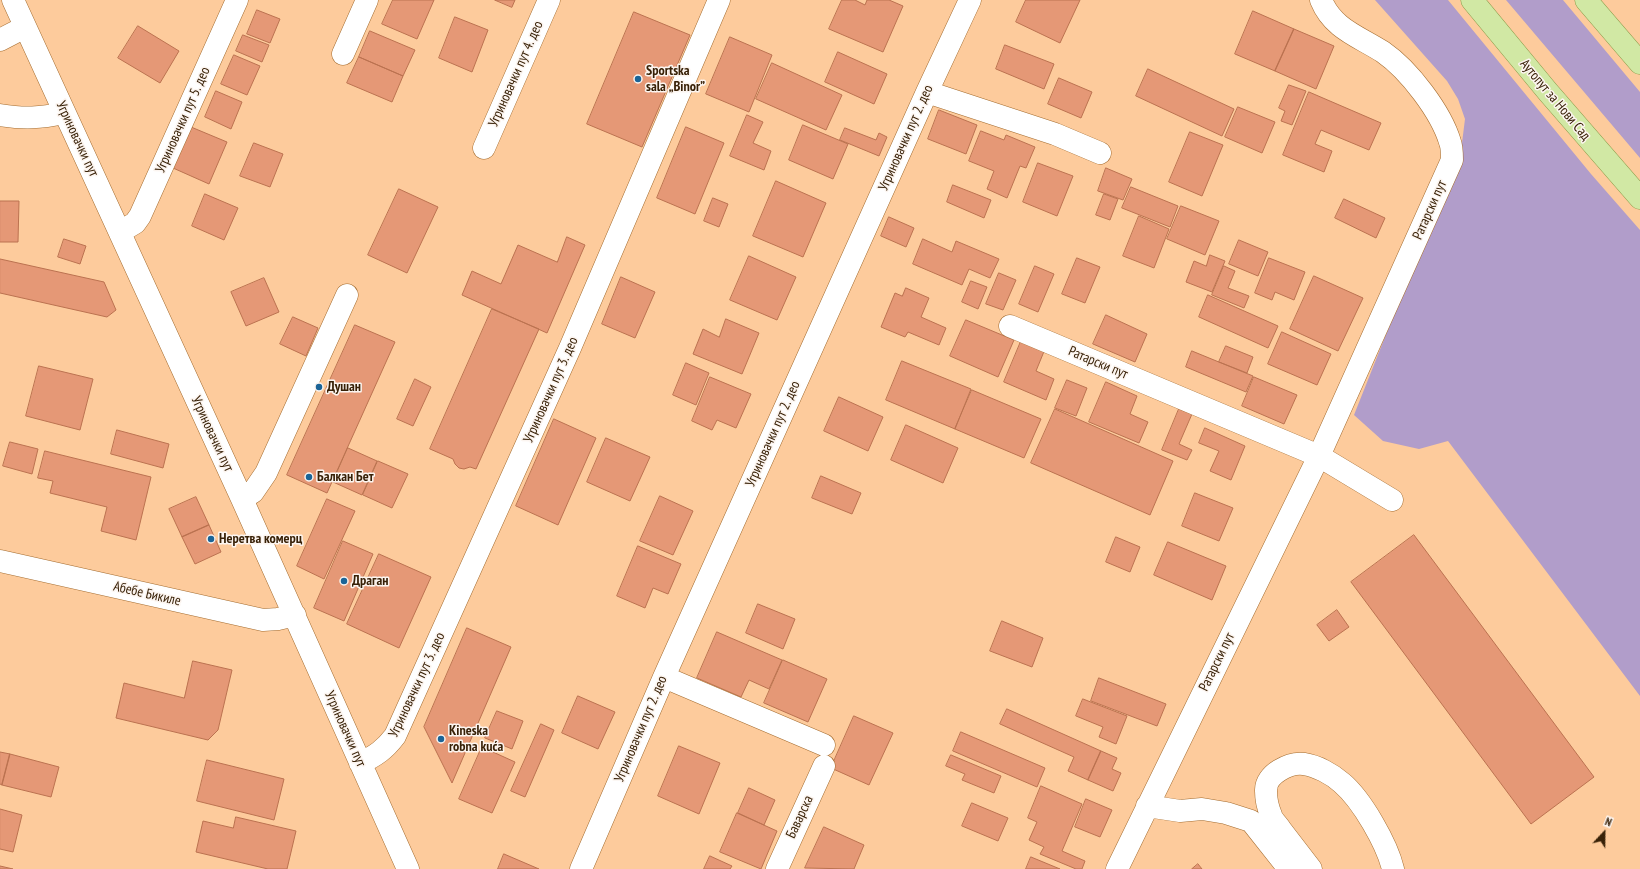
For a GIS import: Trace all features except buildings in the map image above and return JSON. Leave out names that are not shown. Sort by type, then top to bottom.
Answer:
[{"type":"main road","name":"Аутопут за Нови Сад","points":[[1472,0],[1548,92],[1640,198]]},
{"type":"main road","points":[[1586,0],[1640,63]]},
{"type":"street","name":"Угриновачки пут","points":[[13,0],[24,27],[120,232],[295,615],[408,869]]},
{"type":"street","name":"Угриновачки пут 5. део","points":[[120,232],[135,223],[140,216],[237,0]]},
{"type":"street","points":[[343,54],[367,0]]},
{"type":"street","name":"Угриновачки пут 4. део","points":[[484,148],[549,0]]},
{"type":"street","name":"Угриновачки пут 3. део","points":[[360,763],[376,756],[386,748],[395,736],[570,348],[719,0]]},
{"type":"street","name":"Угриновачки пут 2. део","points":[[581,869],[664,677],[927,92],[970,0]]},
{"type":"street","name":"Ратарски пут","points":[[1118,869],[1147,806],[1319,456],[1452,160],[1451,144],[1446,129],[1426,96],[1391,59],[1342,28],[1326,12],[1321,0]]},
{"type":"street","points":[[0,40],[24,27]]},
{"type":"street","points":[[927,92],[1055,134],[1100,153]]},
{"type":"street","points":[[0,115],[34,119],[64,113]]},
{"type":"street","points":[[242,499],[253,492],[266,473],[347,295]]},
{"type":"street","name":"Ратарски пут","points":[[1010,326],[1319,456]]},
{"type":"street","points":[[1319,456],[1392,500]]},
{"type":"street","name":"Абебе Бикиле","points":[[0,561],[263,620],[278,619],[295,615]]},
{"type":"street","name":"Баварска","points":[[664,677],[824,755],[777,869]]},
{"type":"street","points":[[1311,869],[1271,816],[1265,790],[1269,780],[1276,773],[1285,767],[1294,764],[1304,764],[1329,774],[1342,782],[1353,793],[1380,838],[1393,869]]},
{"type":"street","points":[[1147,806],[1180,811],[1202,809],[1226,813],[1250,821],[1289,869]]},
{"type":"shaded area","points":[[1375,0],[1448,0],[1591,174],[1640,230],[1640,696],[1448,441],[1419,449],[1383,441],[1354,415],[1462,143],[1465,119],[1458,99],[1447,81]]},
{"type":"shaded area","points":[[1506,0],[1563,0],[1640,92],[1640,158]]},
{"type":"place","name":"Sportska sala „Binor”","points":[[638,79]]},
{"type":"place","name":"Душан","points":[[319,387]]},
{"type":"place","name":"Балкан Бет","points":[[309,477]]},
{"type":"place","name":"Неретва комерц","points":[[211,539]]},
{"type":"place","name":"Драган","points":[[344,581]]},
{"type":"place","name":"Kineska robna kuća","points":[[441,739]]}]
